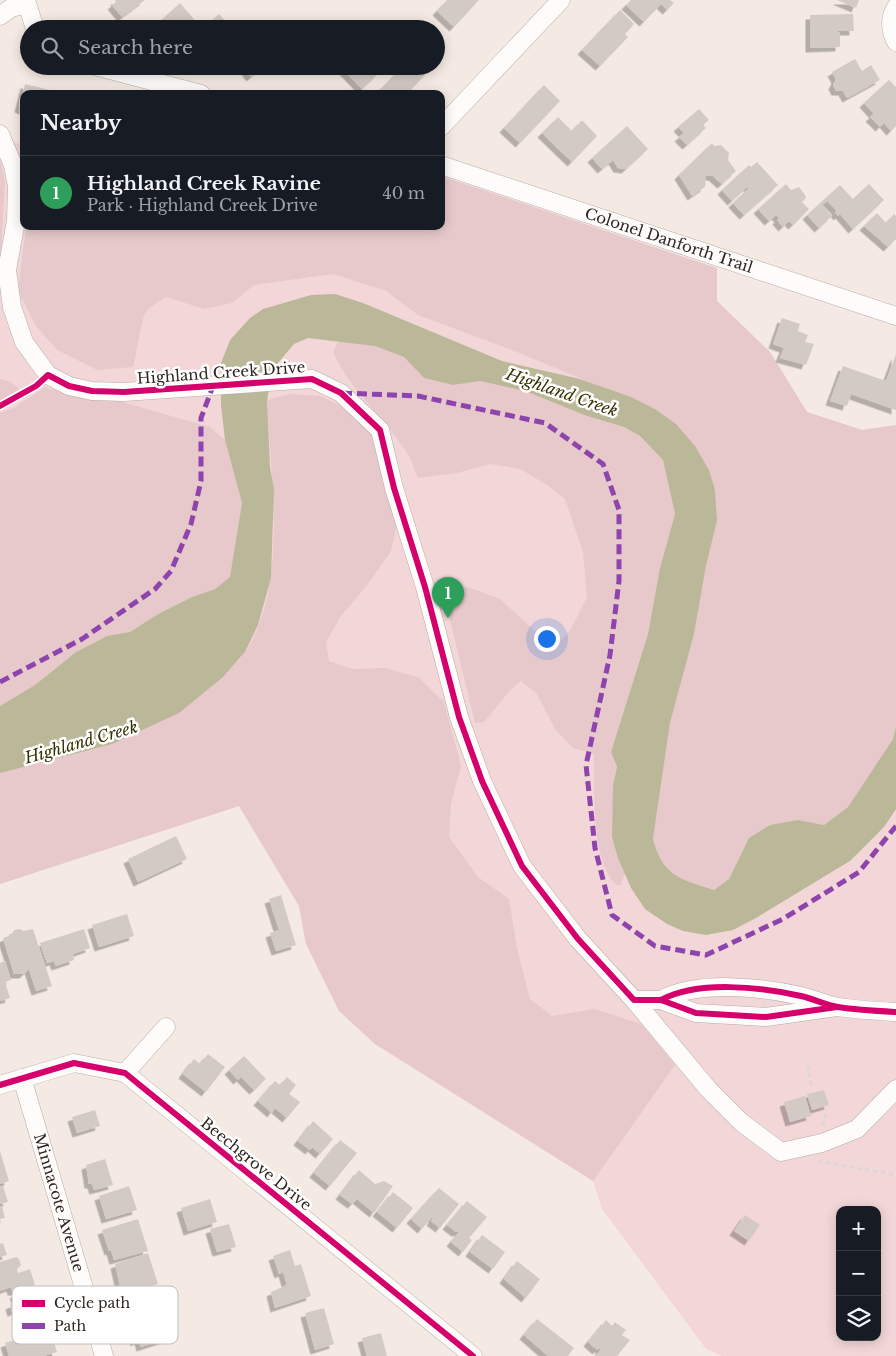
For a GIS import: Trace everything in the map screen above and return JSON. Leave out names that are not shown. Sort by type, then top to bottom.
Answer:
[{"type":"street","points":[[445,123],[561,0]]},
{"type":"street","points":[[0,16],[11,8],[26,2],[32,20]]},
{"type":"street","points":[[896,7],[891,21],[891,31],[896,42]]},
{"type":"street","points":[[129,75],[186,90]]},
{"type":"street","name":"Highland Creek Drive","points":[[0,134],[13,165],[17,186],[16,222],[7,270],[12,307],[24,342],[48,375],[69,386],[124,392],[312,379],[341,393],[380,430],[394,488],[425,587],[459,717],[482,781],[522,866],[578,939],[634,1000],[709,1090],[741,1122],[781,1152],[822,1143],[857,1129],[896,1089]]},
{"type":"street","name":"Colonel Danforth Trail","points":[[445,166],[896,316]]},
{"type":"street","points":[[661,1000],[690,989],[733,989],[801,996],[837,1007]]},
{"type":"street","points":[[634,1000],[661,1000],[696,1013],[766,1016],[837,1007],[896,1012]]},
{"type":"street","points":[[125,1073],[166,1027]]},
{"type":"street","name":"Beechgrove Drive","points":[[0,1085],[74,1063],[125,1073],[473,1356]]},
{"type":"street","name":"Minnacote Avenue","points":[[22,1078],[83,1286]]},
{"type":"street","name":"Minnacote Avenue","points":[[100,1344],[104,1356]]},
{"type":"path","points":[[808,1065],[811,1086]]},
{"type":"path","points":[[809,1159],[836,1166],[896,1175]]},
{"type":"shaded area","points":[[13,142],[20,144],[20,230],[445,230],[445,177],[717,268],[717,301],[770,352],[807,412],[862,430],[896,425],[896,1356],[722,1356],[706,1349],[602,1209],[593,1181],[375,1044],[339,1011],[306,944],[299,906],[239,806],[0,884],[0,144]]},
{"type":"shaded area","points":[[0,158],[5,181],[0,273]]},
{"type":"shaded area","points":[[445,177],[717,268],[717,301],[770,352],[807,412],[862,430],[896,425],[896,727],[893,739],[848,807],[824,825],[798,820],[749,838],[729,879],[714,890],[675,875],[662,861],[653,839],[670,723],[694,634],[706,566],[717,521],[655,409],[512,350],[418,315],[386,291],[333,274],[254,285],[232,303],[204,309],[166,297],[150,308],[144,316],[133,367],[97,370],[57,350],[36,326],[18,291],[26,230],[445,230]]},
{"type":"shaded area","points":[[339,340],[375,346],[404,357],[424,378],[453,385],[480,381],[525,391],[587,416],[624,427],[640,436],[663,460],[675,514],[660,569],[648,634],[611,752],[617,767],[613,785],[618,858],[625,873],[621,885],[616,885],[608,873],[598,841],[594,754],[573,748],[555,729],[537,694],[521,681],[506,695],[484,722],[475,723],[443,591],[468,587],[500,599],[534,630],[558,644],[571,629],[587,597],[583,552],[565,499],[547,485],[520,469],[490,464],[457,473],[418,478],[409,456],[396,437],[340,366],[333,352]]},
{"type":"shaded area","points":[[0,379],[11,382],[19,389],[0,401]]},
{"type":"shaded area","points":[[45,387],[77,397],[115,400],[210,427],[225,440],[242,503],[230,577],[215,589],[192,597],[158,614],[130,632],[107,636],[76,652],[35,685],[0,706],[0,413],[15,407]]},
{"type":"shaded area","points":[[290,394],[321,396],[348,410],[371,430],[397,523],[391,551],[368,584],[341,616],[326,642],[329,661],[353,669],[385,668],[418,677],[444,702],[461,766],[451,804],[449,837],[478,877],[509,899],[517,948],[530,999],[552,1016],[595,1009],[641,1024],[675,1065],[593,1181],[375,1044],[339,1011],[306,944],[299,906],[239,806],[0,884],[0,773],[33,763],[223,677],[246,651],[259,624],[268,594],[272,562],[273,496],[267,400]]},
{"type":"water","name":"Highland Creek","points":[[335,294],[363,303],[502,361],[580,379],[631,397],[655,409],[676,424],[695,446],[709,470],[715,490],[717,521],[706,566],[694,634],[670,723],[653,839],[657,852],[668,869],[675,875],[714,890],[729,879],[749,838],[770,825],[798,820],[824,825],[848,807],[893,739],[896,727],[896,809],[884,827],[850,861],[733,930],[706,935],[683,931],[667,924],[645,909],[631,888],[618,858],[612,837],[613,785],[617,767],[611,752],[648,634],[660,568],[675,514],[663,460],[640,436],[624,427],[587,416],[525,391],[480,381],[453,385],[424,378],[404,357],[375,346],[308,338],[294,344],[272,370],[267,401],[270,467],[274,489],[271,578],[258,625],[245,652],[223,677],[179,713],[112,744],[0,773],[0,706],[35,685],[76,652],[107,636],[130,632],[158,614],[192,597],[215,589],[230,577],[242,503],[225,440],[221,405],[221,363],[230,340],[250,318],[263,309],[311,295]]},
{"type":"building","points":[[115,0],[145,0],[122,17],[112,5],[116,2]]},
{"type":"building","points":[[447,0],[479,0],[454,27],[437,11]]},
{"type":"building","points":[[631,0],[670,0],[674,3],[667,10],[661,4],[644,22],[626,5]]},
{"type":"building","points":[[837,0],[859,0],[856,8]]},
{"type":"building","points":[[180,3],[195,20],[162,20]]},
{"type":"building","points":[[620,10],[634,24],[625,34],[628,37],[600,66],[582,50]]},
{"type":"building","points":[[219,14],[224,20],[212,20]]},
{"type":"building","points":[[853,14],[854,31],[836,31],[840,33],[840,47],[810,48],[810,15]]},
{"type":"building","points":[[855,59],[862,71],[871,65],[880,80],[847,98],[843,91],[836,91],[833,85],[836,79],[832,72]]},
{"type":"building","points":[[349,75],[377,75],[362,89]]},
{"type":"building","points":[[394,75],[425,75],[411,90],[380,90]]},
{"type":"building","points":[[889,80],[896,87],[896,126],[891,131],[884,123],[880,127],[870,117],[874,114],[864,103]]},
{"type":"building","points":[[25,84],[50,90],[24,90]]},
{"type":"building","points":[[544,85],[560,101],[520,143],[504,128]]},
{"type":"building","points":[[699,109],[709,120],[703,125],[706,128],[687,145],[679,137],[684,133],[678,127]]},
{"type":"building","points":[[558,117],[572,131],[582,120],[597,136],[572,162],[542,133]]},
{"type":"building","points":[[627,126],[648,149],[626,169],[618,168],[613,160],[602,169],[592,158]]},
{"type":"building","points":[[712,143],[714,146],[721,145],[729,153],[728,160],[736,171],[722,184],[713,176],[706,176],[705,187],[692,196],[679,175]]},
{"type":"building","points":[[757,162],[778,185],[744,215],[733,203],[749,188],[747,187],[732,201],[722,190],[749,165],[751,167]]},
{"type":"building","points":[[786,184],[791,190],[799,187],[806,198],[802,202],[809,209],[793,225],[789,221],[783,227],[777,220],[779,218],[776,215],[769,221],[758,209]]},
{"type":"building","points":[[869,184],[884,200],[853,229],[840,214],[838,216],[835,212],[837,211],[827,201],[822,205],[832,216],[819,228],[807,215],[840,185],[853,199]]},
{"type":"building","points":[[877,213],[886,223],[894,214],[896,216],[896,239],[888,247],[864,226]]},
{"type":"building","points":[[782,318],[800,324],[798,331],[808,335],[805,342],[814,344],[806,365],[780,358],[784,348],[773,344]]},
{"type":"building","points":[[896,354],[896,410],[851,394],[847,406],[830,401],[843,366],[886,381]]},
{"type":"building","points":[[176,836],[187,859],[138,882],[128,859]]},
{"type":"building","points":[[281,895],[296,945],[276,951],[270,933],[279,930],[269,899]]},
{"type":"building","points":[[127,914],[134,936],[99,947],[92,925]]},
{"type":"building","points":[[20,929],[24,931],[33,929],[52,986],[36,991],[29,969],[24,974],[14,974],[3,938],[12,935],[14,930]]},
{"type":"building","points":[[84,929],[90,948],[73,954],[74,960],[56,966],[54,961],[47,963],[40,943]]},
{"type":"building","points":[[5,961],[11,980],[5,982],[10,998],[0,1001],[0,963]]},
{"type":"building","points":[[208,1054],[225,1067],[206,1092],[183,1074],[194,1059],[200,1064]]},
{"type":"building","points":[[244,1056],[266,1079],[254,1090],[241,1077],[238,1080],[229,1070]]},
{"type":"building","points":[[287,1077],[296,1085],[289,1094],[300,1102],[287,1118],[275,1108],[272,1113],[258,1101],[275,1081],[280,1085]]},
{"type":"building","points":[[824,1090],[829,1105],[812,1110],[807,1094]]},
{"type":"building","points":[[805,1096],[811,1116],[790,1122],[784,1102]]},
{"type":"building","points":[[95,1110],[100,1126],[77,1133],[72,1117]]},
{"type":"building","points":[[313,1121],[333,1139],[320,1154],[312,1147],[310,1150],[298,1141]]},
{"type":"building","points":[[340,1140],[357,1153],[330,1186],[314,1173]]},
{"type":"building","points":[[0,1151],[9,1181],[0,1184]]},
{"type":"building","points":[[105,1159],[113,1185],[94,1190],[92,1184],[89,1184],[86,1165]]},
{"type":"building","points":[[359,1170],[375,1184],[384,1181],[393,1186],[374,1213],[357,1199],[352,1204],[340,1195]]},
{"type":"building","points":[[3,1186],[8,1202],[0,1204],[0,1187]]},
{"type":"building","points":[[129,1186],[137,1210],[106,1219],[99,1196]]},
{"type":"building","points":[[439,1188],[459,1204],[440,1228],[431,1221],[432,1217],[422,1229],[411,1219]]},
{"type":"building","points":[[393,1192],[413,1208],[397,1228],[377,1212]]},
{"type":"building","points":[[210,1199],[217,1222],[188,1231],[181,1208]]},
{"type":"building","points":[[467,1201],[487,1217],[469,1238],[472,1240],[463,1252],[451,1242],[460,1231],[456,1232],[447,1225]]},
{"type":"building","points":[[2,1206],[5,1218],[0,1219],[0,1207]]},
{"type":"building","points":[[745,1215],[760,1225],[749,1241],[734,1231]]},
{"type":"building","points":[[138,1219],[148,1251],[114,1260],[102,1230]]},
{"type":"building","points":[[229,1224],[236,1247],[217,1252],[210,1229]]},
{"type":"building","points":[[482,1235],[505,1252],[493,1269],[470,1252]]},
{"type":"building","points":[[3,1243],[7,1255],[0,1257],[0,1244]]},
{"type":"building","points":[[290,1250],[295,1266],[301,1264],[311,1296],[275,1308],[271,1292],[287,1285],[283,1272],[279,1274],[273,1256]]},
{"type":"building","points":[[148,1253],[158,1284],[151,1286],[120,1286],[115,1264]]},
{"type":"building","points":[[16,1257],[21,1265],[17,1269],[18,1273],[30,1269],[35,1285],[12,1286],[12,1291],[11,1287],[0,1291],[0,1262]]},
{"type":"building","points":[[517,1261],[540,1279],[526,1298],[504,1279]]},
{"type":"building","points":[[324,1308],[334,1344],[315,1350],[305,1313]]},
{"type":"building","points":[[537,1319],[574,1348],[568,1356],[548,1356],[524,1335]]},
{"type":"building","points":[[606,1320],[612,1326],[615,1322],[626,1330],[622,1335],[630,1340],[617,1356],[596,1356],[601,1349],[597,1350],[588,1342]]},
{"type":"building","points":[[381,1333],[387,1356],[367,1356],[362,1338]]},
{"type":"building","points":[[12,1341],[12,1344],[55,1344],[57,1352],[43,1356],[9,1356],[5,1343]]},
{"type":"marked path","points":[[0,682],[82,639],[155,589],[171,571],[191,524],[201,481],[201,418],[213,386]]},
{"type":"marked path","points":[[342,393],[418,396],[545,423],[603,464],[619,510],[619,581],[610,655],[586,765],[595,848],[612,915],[655,946],[706,955],[783,919],[859,872],[896,826]]},
{"type":"cycle path","points":[[0,406],[36,386],[48,375],[69,386],[92,391],[124,392],[312,379],[341,393],[380,430],[394,488],[425,587],[459,717],[482,781],[522,866],[578,939],[634,1000],[661,1000],[696,1013],[766,1017],[837,1007]]},
{"type":"cycle path","points":[[661,1000],[693,990],[730,987],[785,993],[838,1007],[896,1012]]},
{"type":"cycle path","points":[[0,1085],[74,1063],[125,1073],[473,1356]]},
{"type":"place","name":"Highland Creek Ravine","points":[[448,618]]}]
